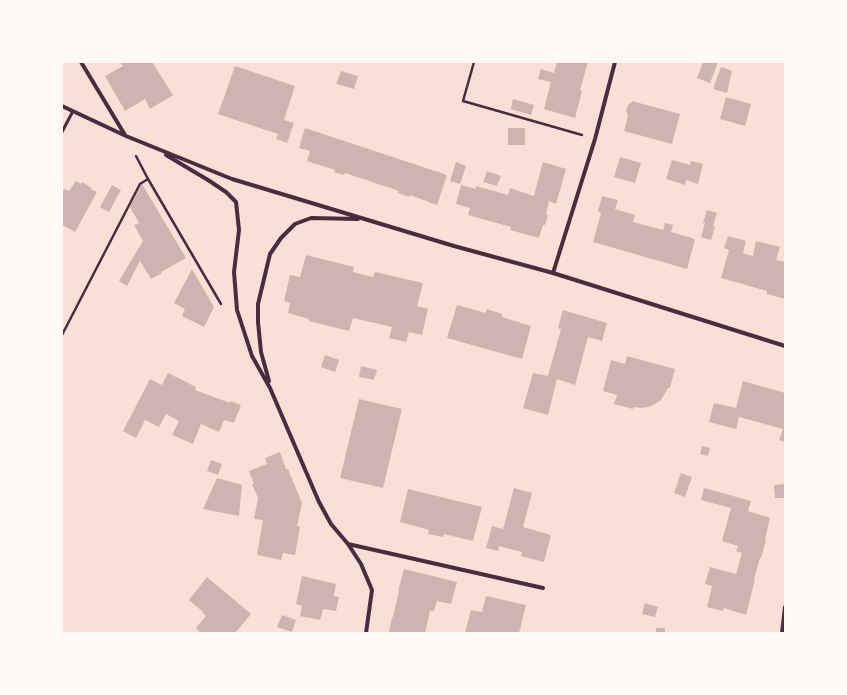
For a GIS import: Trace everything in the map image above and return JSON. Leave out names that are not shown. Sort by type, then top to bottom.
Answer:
[{"type":"street","points":[[81,62],[126,136]]},
{"type":"street","points":[[553,273],[595,139],[615,62]]},
{"type":"street","points":[[62,106],[126,136],[232,179],[454,246],[553,273],[785,346]]},
{"type":"street","points":[[154,148],[208,180],[226,192],[236,202],[239,230],[234,272],[237,310],[252,356],[270,388],[319,502],[331,524],[348,544],[361,564],[372,590],[366,633]]},
{"type":"street","points":[[270,388],[261,352],[258,304],[270,254],[281,238],[296,224],[311,218],[364,219]]},
{"type":"street","points":[[348,544],[543,588]]},
{"type":"street","points":[[782,633],[785,607]]},
{"type":"lane","points":[[62,132],[73,111]]},
{"type":"path","points":[[474,62],[463,101],[595,139]]},
{"type":"path","points":[[126,136],[148,179],[224,308]]},
{"type":"path","points":[[62,335],[140,184],[148,179]]},
{"type":"building","points":[[120,62],[152,62],[173,95],[150,109],[145,99],[125,111],[105,76],[123,66]]},
{"type":"building","points":[[557,62],[588,62],[580,90],[582,91],[575,118],[544,109],[551,82],[538,79],[541,69],[554,73]]},
{"type":"building","points":[[703,62],[718,62],[710,83],[697,78]]},
{"type":"building","points":[[235,66],[295,86],[284,120],[294,123],[287,143],[276,139],[278,134],[218,114]]},
{"type":"building","points":[[721,67],[732,71],[727,93],[713,89]]},
{"type":"building","points":[[341,71],[358,76],[354,89],[336,84]]},
{"type":"building","points":[[726,97],[751,104],[745,126],[720,119]]},
{"type":"building","points":[[513,99],[534,105],[531,115],[511,109]]},
{"type":"building","points":[[632,101],[680,114],[672,144],[624,131],[628,116],[626,111],[628,105]]},
{"type":"building","points":[[305,128],[447,175],[437,205],[410,195],[409,197],[398,193],[399,191],[345,173],[344,175],[334,172],[335,170],[307,161],[310,151],[299,148]]},
{"type":"building","points":[[508,128],[525,128],[525,145],[508,145]]},
{"type":"building","points":[[620,157],[641,163],[635,183],[614,177]]},
{"type":"building","points":[[672,160],[690,165],[691,161],[703,164],[698,184],[686,180],[685,185],[666,179]]},
{"type":"building","points":[[456,162],[466,166],[460,184],[450,181]]},
{"type":"building","points":[[543,162],[566,169],[556,204],[549,201],[546,215],[548,215],[539,238],[510,230],[511,227],[468,215],[470,208],[456,204],[461,185],[476,189],[476,186],[508,195],[510,188],[534,196]]},
{"type":"building","points":[[487,171],[501,176],[497,186],[483,182]]},
{"type":"building","points":[[76,181],[81,184],[82,182],[97,192],[75,232],[62,225],[62,193],[64,189],[69,191]]},
{"type":"building","points":[[142,184],[186,258],[151,279],[140,261],[127,286],[119,281],[143,241],[134,225],[139,223],[130,207]]},
{"type":"building","points":[[112,185],[121,190],[109,212],[100,207]]},
{"type":"building","points":[[602,196],[618,200],[615,209],[635,215],[633,222],[663,230],[665,223],[673,225],[671,232],[695,239],[687,269],[593,242],[601,213],[598,211]]},
{"type":"building","points":[[707,210],[717,213],[711,240],[701,237]]},
{"type":"building","points":[[728,236],[746,241],[743,253],[753,256],[756,241],[780,247],[776,260],[785,262],[785,299],[767,294],[767,291],[721,278],[729,250],[724,248]]},
{"type":"building","points":[[306,255],[354,267],[353,272],[373,277],[375,272],[423,283],[417,306],[428,309],[422,335],[409,332],[406,342],[389,338],[392,327],[353,318],[349,331],[309,321],[309,319],[288,313],[290,303],[284,301],[290,275],[300,277]]},
{"type":"building","points":[[192,269],[214,307],[204,327],[182,316],[185,309],[174,303]]},
{"type":"building","points":[[457,305],[486,313],[487,309],[502,314],[502,317],[531,326],[522,359],[447,338]]},
{"type":"building","points":[[563,310],[607,323],[602,341],[588,337],[575,385],[557,379],[548,415],[523,408],[533,373],[548,376],[561,329],[558,328]]},
{"type":"building","points":[[325,355],[339,360],[335,372],[321,367]]},
{"type":"building","points":[[627,356],[675,369],[670,388],[668,388],[661,400],[648,407],[634,407],[633,409],[614,404],[617,395],[603,391],[611,360],[625,364]]},
{"type":"building","points":[[361,366],[377,370],[374,380],[359,377]]},
{"type":"building","points":[[168,373],[196,387],[195,390],[230,403],[230,401],[241,405],[234,423],[224,420],[219,432],[201,424],[193,444],[172,435],[179,421],[166,414],[159,427],[145,420],[136,438],[123,431],[150,379],[162,385]]},
{"type":"building","points":[[743,381],[785,393],[785,442],[779,440],[783,429],[739,417],[736,429],[709,422],[714,403],[736,408]]},
{"type":"building","points":[[359,399],[402,409],[383,488],[340,478]]},
{"type":"building","points":[[702,446],[710,448],[708,456],[700,454]]},
{"type":"building","points":[[280,452],[286,469],[288,469],[302,503],[297,526],[300,527],[295,555],[283,553],[281,560],[257,555],[263,520],[254,519],[258,498],[252,484],[254,484],[249,471],[267,464],[265,458]]},
{"type":"building","points":[[211,460],[222,464],[218,475],[207,471]]},
{"type":"building","points":[[681,473],[692,477],[685,497],[674,493]]},
{"type":"building","points":[[217,478],[242,485],[239,516],[203,509]]},
{"type":"building","points":[[785,484],[785,498],[775,498],[774,485]]},
{"type":"building","points":[[514,488],[532,493],[523,527],[551,535],[544,562],[521,556],[522,552],[499,546],[498,551],[486,548],[492,526],[503,529]]},
{"type":"building","points":[[704,488],[751,501],[748,511],[770,518],[746,615],[724,608],[723,611],[707,607],[712,586],[705,584],[710,567],[736,574],[742,553],[736,551],[738,546],[722,541],[731,508],[701,500]]},
{"type":"building","points":[[408,489],[482,507],[473,541],[444,534],[443,537],[428,534],[429,530],[400,522]]},
{"type":"building","points":[[404,569],[457,582],[451,604],[437,601],[434,611],[430,611],[425,633],[389,633]]},
{"type":"building","points":[[302,576],[336,584],[334,596],[339,597],[336,611],[324,609],[320,620],[300,616],[302,606],[296,604]]},
{"type":"building","points":[[207,577],[251,614],[235,633],[201,633],[196,628],[206,616],[189,600]]},
{"type":"building","points":[[486,596],[526,605],[519,633],[465,633],[471,610],[482,612]]},
{"type":"building","points":[[645,603],[658,607],[655,617],[642,614]]},
{"type":"building","points":[[282,615],[296,620],[292,632],[277,627]]},
{"type":"building","points":[[656,628],[665,628],[665,633],[656,633]]}]
